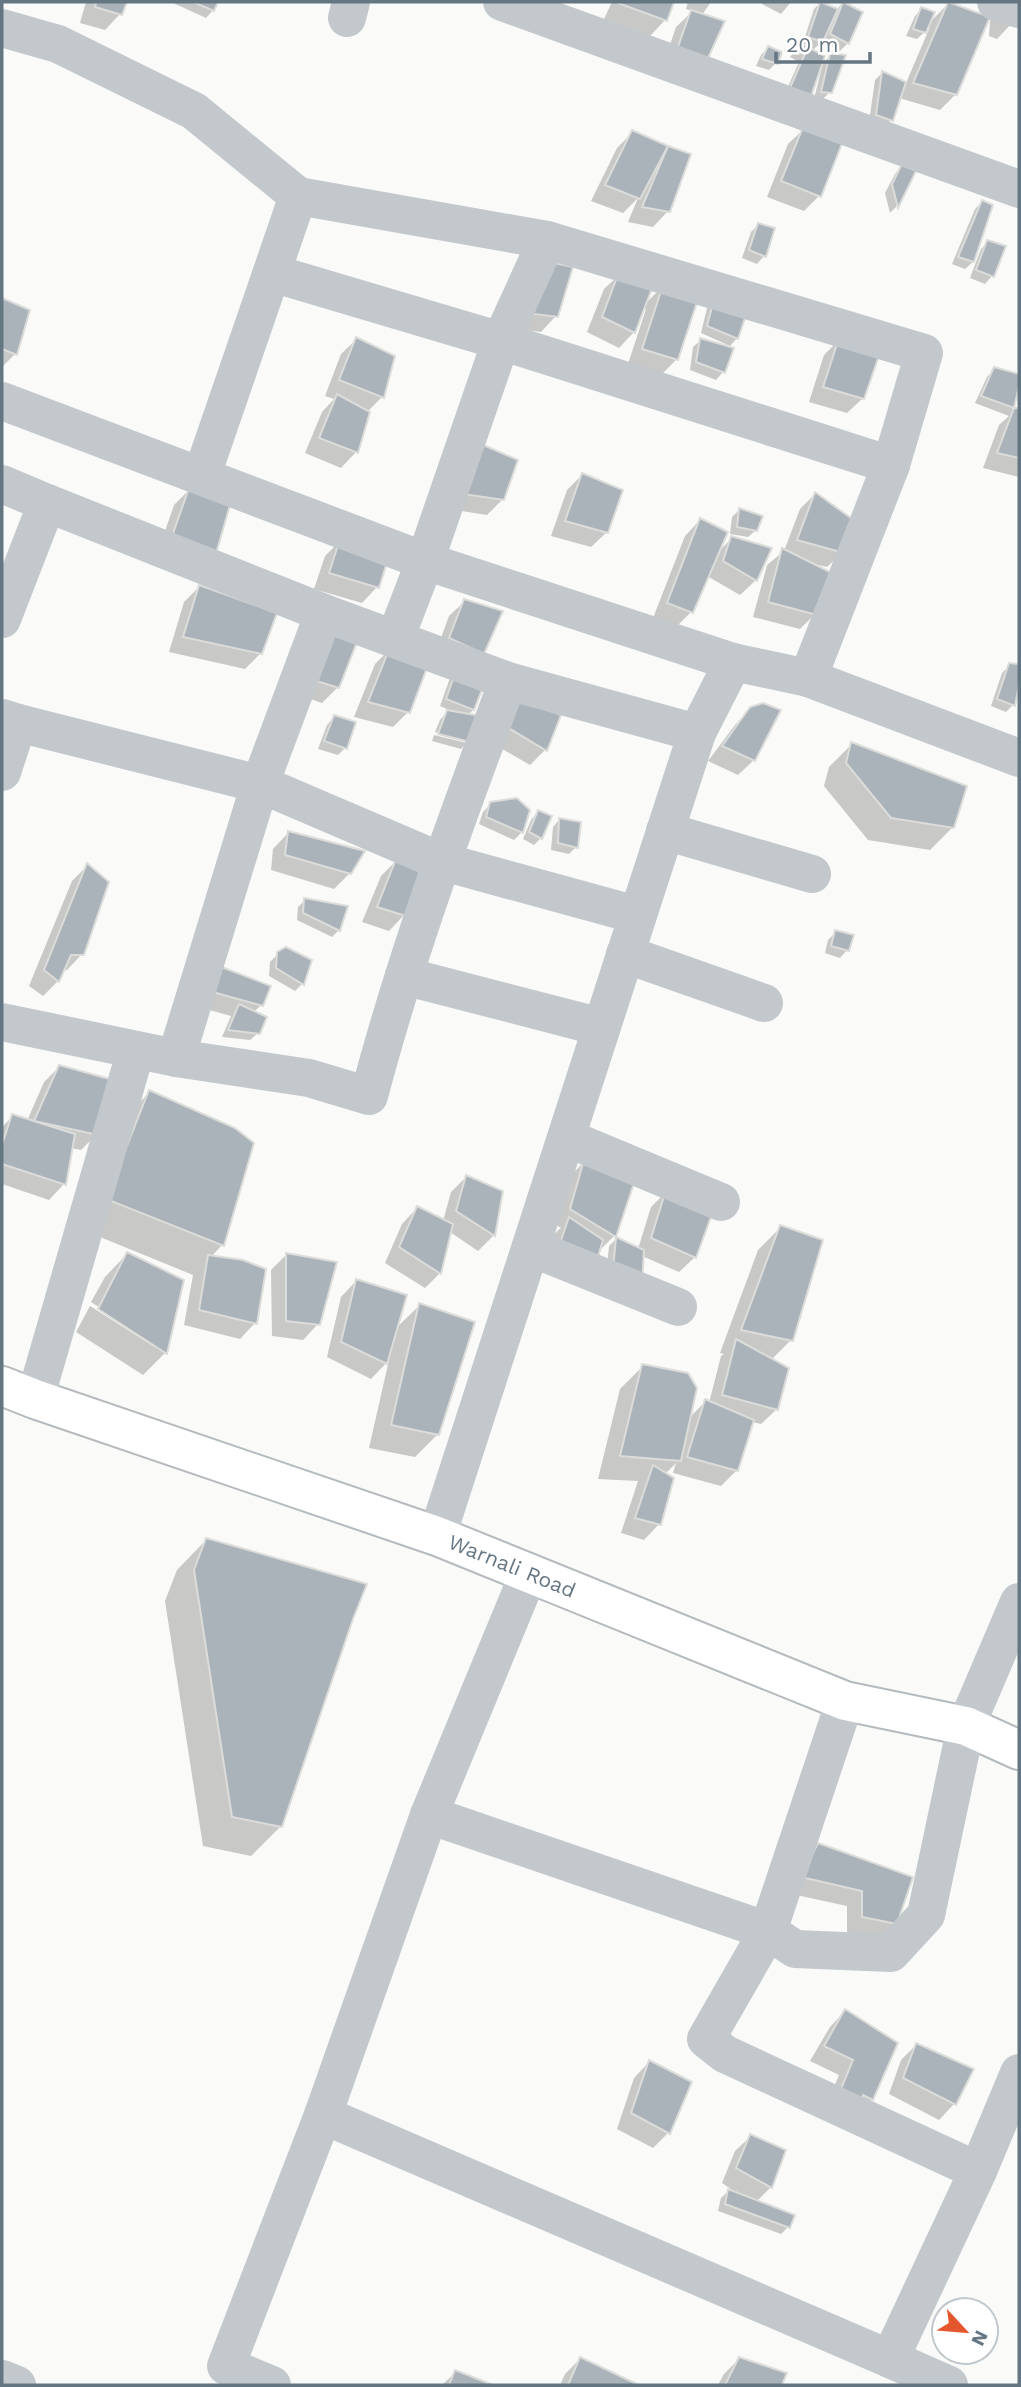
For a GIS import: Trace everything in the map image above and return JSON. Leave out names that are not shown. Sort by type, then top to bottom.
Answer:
[{"type":"main road","name":"Warnali Road","points":[[19,1392],[437,1536],[845,1701],[966,1726],[1019,1750]]},
{"type":"street","points":[[502,2],[1019,190]]},
{"type":"street","points":[[996,2],[1019,9]]},
{"type":"street","points":[[2,28],[58,44],[194,111],[298,196],[547,240],[924,353],[891,464],[808,678]]},
{"type":"street","points":[[202,475],[298,196]]},
{"type":"street","points":[[395,639],[425,561],[501,341],[547,240]]},
{"type":"street","points":[[272,273],[501,341],[891,464]]},
{"type":"street","points":[[2,401],[425,561],[733,662],[808,678],[1019,758]]},
{"type":"street","points":[[2,484],[324,613],[508,681],[696,733]]},
{"type":"street","points":[[2,619],[47,503]]},
{"type":"street","points":[[176,1058],[260,784],[324,613]]},
{"type":"street","points":[[437,1536],[696,733],[733,662]]},
{"type":"street","points":[[2,1022],[176,1058],[309,1078],[369,1096],[383,1040],[440,861],[508,681]]},
{"type":"street","points":[[2,772],[10,721],[260,784],[440,861],[637,915]]},
{"type":"street","points":[[665,831],[812,874]]},
{"type":"street","points":[[625,954],[764,1003]]},
{"type":"street","points":[[404,976],[601,1027]]},
{"type":"street","points":[[19,1392],[136,1050]]},
{"type":"street","points":[[567,1138],[721,1202]]},
{"type":"street","points":[[532,1248],[678,1307]]},
{"type":"street","points":[[272,2385],[226,2365],[323,2115],[429,1815],[529,1573]]},
{"type":"street","points":[[429,1815],[768,1931],[795,1949],[891,1953],[926,1915],[966,1726],[1019,1602]]},
{"type":"street","points":[[845,1701],[768,1931],[706,2039],[725,2054],[978,2171]]},
{"type":"street","points":[[890,2359],[978,2171],[1007,2134],[1019,2073]]},
{"type":"street","points":[[323,2115],[949,2385]]},
{"type":"street","points":[[2,2379],[17,2385]]},
{"type":"building","points":[[96,2],[127,2],[122,15],[95,7]]},
{"type":"building","points":[[193,2],[218,2],[214,11]]},
{"type":"building","points":[[619,2],[674,2],[667,21]]},
{"type":"building","points":[[820,2],[838,9],[823,42],[808,37]]},
{"type":"building","points":[[843,2],[863,12],[849,44],[830,34]]},
{"type":"building","points":[[948,2],[990,17],[957,95],[913,83]]},
{"type":"building","points":[[921,7],[935,12],[926,33],[913,29]]},
{"type":"building","points":[[691,10],[725,21],[703,69],[674,58]]},
{"type":"building","points":[[800,43],[825,56],[809,102],[789,90],[805,54],[797,50]]},
{"type":"building","points":[[768,46],[782,52],[778,64],[762,59]]},
{"type":"building","points":[[830,53],[846,55],[832,93],[821,92]]},
{"type":"building","points":[[882,71],[906,82],[893,121],[876,115]]},
{"type":"building","points":[[803,127],[843,141],[821,197],[781,181]]},
{"type":"building","points":[[632,130],[668,146],[640,199],[605,185]]},
{"type":"building","points":[[668,146],[691,154],[670,212],[642,207]]},
{"type":"building","points":[[902,164],[916,171],[898,208],[892,184]]},
{"type":"building","points":[[982,200],[993,205],[974,262],[958,257]]},
{"type":"building","points":[[758,223],[775,228],[766,257],[749,250]]},
{"type":"building","points":[[987,240],[1006,246],[994,277],[976,270]]},
{"type":"building","points":[[545,261],[573,267],[558,317],[526,313]]},
{"type":"building","points":[[619,272],[654,283],[635,333],[602,317]]},
{"type":"building","points":[[664,282],[700,293],[678,360],[642,349]]},
{"type":"building","points":[[2,298],[30,310],[17,355],[2,349]]},
{"type":"building","points":[[714,299],[747,312],[738,339],[707,326]]},
{"type":"building","points":[[356,337],[395,356],[384,398],[339,380]]},
{"type":"building","points":[[700,338],[734,348],[725,373],[696,362]]},
{"type":"building","points":[[839,338],[882,347],[864,399],[823,387]]},
{"type":"building","points":[[994,367],[1019,374],[1014,408],[981,396]]},
{"type":"building","points":[[337,394],[370,412],[358,453],[319,438]]},
{"type":"building","points":[[1014,408],[1019,408],[1019,458],[997,453]]},
{"type":"building","points":[[481,444],[518,460],[504,500],[463,494]]},
{"type":"building","points":[[582,473],[623,490],[608,533],[565,521]]},
{"type":"building","points":[[189,488],[230,505],[215,557],[169,545]]},
{"type":"building","points":[[815,492],[855,521],[844,553],[797,540]]},
{"type":"building","points":[[739,508],[763,516],[757,531],[737,527]]},
{"type":"building","points":[[700,518],[728,532],[693,613],[667,603]]},
{"type":"building","points":[[731,536],[772,548],[757,581],[723,561]]},
{"type":"building","points":[[340,539],[388,559],[379,588],[329,573]]},
{"type":"building","points":[[782,548],[832,573],[817,615],[768,602]]},
{"type":"building","points":[[199,585],[277,613],[262,654],[183,637]]},
{"type":"building","points":[[464,599],[503,611],[484,654],[449,638]]},
{"type":"building","points":[[327,626],[359,637],[339,688],[310,679]]},
{"type":"building","points":[[390,647],[428,665],[410,713],[368,702]]},
{"type":"building","points":[[1009,663],[1019,664],[1015,706],[997,699]]},
{"type":"building","points":[[457,668],[485,682],[474,710],[446,699]]},
{"type":"building","points":[[511,695],[561,715],[547,751],[500,723]]},
{"type":"building","points":[[763,703],[781,710],[755,761],[722,746],[750,707]]},
{"type":"building","points":[[447,710],[481,716],[470,742],[438,734]]},
{"type":"building","points":[[334,715],[356,722],[347,749],[324,741]]},
{"type":"building","points":[[851,742],[967,786],[954,828],[891,818],[846,763]]},
{"type":"building","points":[[517,798],[530,810],[523,833],[486,817],[490,802]]},
{"type":"building","points":[[538,810],[552,816],[542,839],[529,832]]},
{"type":"building","points":[[559,818],[581,822],[578,848],[558,843]]},
{"type":"building","points":[[288,831],[365,851],[351,874],[285,855]]},
{"type":"building","points":[[396,859],[421,868],[406,916],[377,907]]},
{"type":"building","points":[[87,863],[109,882],[84,955],[71,955],[59,982],[44,970]]},
{"type":"building","points":[[304,898],[348,906],[340,931],[303,913]]},
{"type":"building","points":[[835,930],[854,935],[849,951],[831,946]]},
{"type":"building","points":[[286,947],[312,960],[304,985],[276,968],[277,952]]},
{"type":"building","points":[[219,966],[271,986],[263,1006],[209,991]]},
{"type":"building","points":[[239,1004],[267,1017],[260,1034],[228,1030]]},
{"type":"building","points":[[59,1065],[113,1080],[98,1135],[34,1121]]},
{"type":"building","points":[[149,1090],[235,1128],[254,1143],[224,1246],[106,1199]]},
{"type":"building","points":[[12,1114],[75,1134],[66,1185],[2,1164],[2,1145]]},
{"type":"building","points":[[584,1160],[634,1183],[616,1237],[570,1209]]},
{"type":"building","points":[[466,1175],[503,1191],[495,1236],[456,1211]]},
{"type":"building","points":[[666,1190],[712,1214],[696,1258],[651,1238]]},
{"type":"building","points":[[417,1206],[453,1224],[441,1274],[399,1247]]},
{"type":"building","points":[[569,1217],[603,1240],[595,1267],[558,1249]]},
{"type":"building","points":[[780,1225],[823,1240],[793,1341],[741,1330]]},
{"type":"building","points":[[616,1237],[644,1250],[642,1285],[613,1270]]},
{"type":"building","points":[[127,1252],[184,1280],[167,1354],[98,1309]]},
{"type":"building","points":[[286,1253],[337,1262],[320,1325],[286,1321]]},
{"type":"building","points":[[208,1255],[243,1260],[266,1269],[257,1324],[199,1310]]},
{"type":"building","points":[[356,1279],[407,1295],[387,1364],[341,1342]]},
{"type":"building","points":[[419,1303],[475,1322],[439,1435],[391,1425]]},
{"type":"building","points":[[736,1339],[789,1368],[778,1410],[722,1395]]},
{"type":"building","points":[[642,1364],[688,1373],[697,1388],[681,1461],[620,1456]]},
{"type":"building","points":[[705,1399],[754,1420],[738,1471],[687,1457]]},
{"type":"building","points":[[653,1465],[674,1478],[661,1525],[635,1518]]},
{"type":"building","points":[[206,1538],[367,1584],[282,1827],[232,1817],[194,1570]]},
{"type":"building","points":[[818,1843],[913,1877],[897,1924],[862,1917],[862,1891],[801,1877]]},
{"type":"building","points":[[845,2009],[898,2043],[873,2100],[863,2095],[861,2108],[838,2096],[853,2060],[824,2046]]},
{"type":"building","points":[[916,2043],[974,2069],[956,2105],[903,2078]]},
{"type":"building","points":[[649,2060],[692,2082],[670,2134],[631,2113]]},
{"type":"building","points":[[750,2134],[786,2150],[772,2188],[736,2168]]},
{"type":"building","points":[[728,2189],[795,2215],[790,2228],[725,2204]]},
{"type":"building","points":[[580,2357],[639,2385],[568,2385]]},
{"type":"building","points":[[739,2357],[787,2373],[782,2385],[725,2385]]},
{"type":"building","points":[[455,2370],[493,2385],[449,2385]]}]
